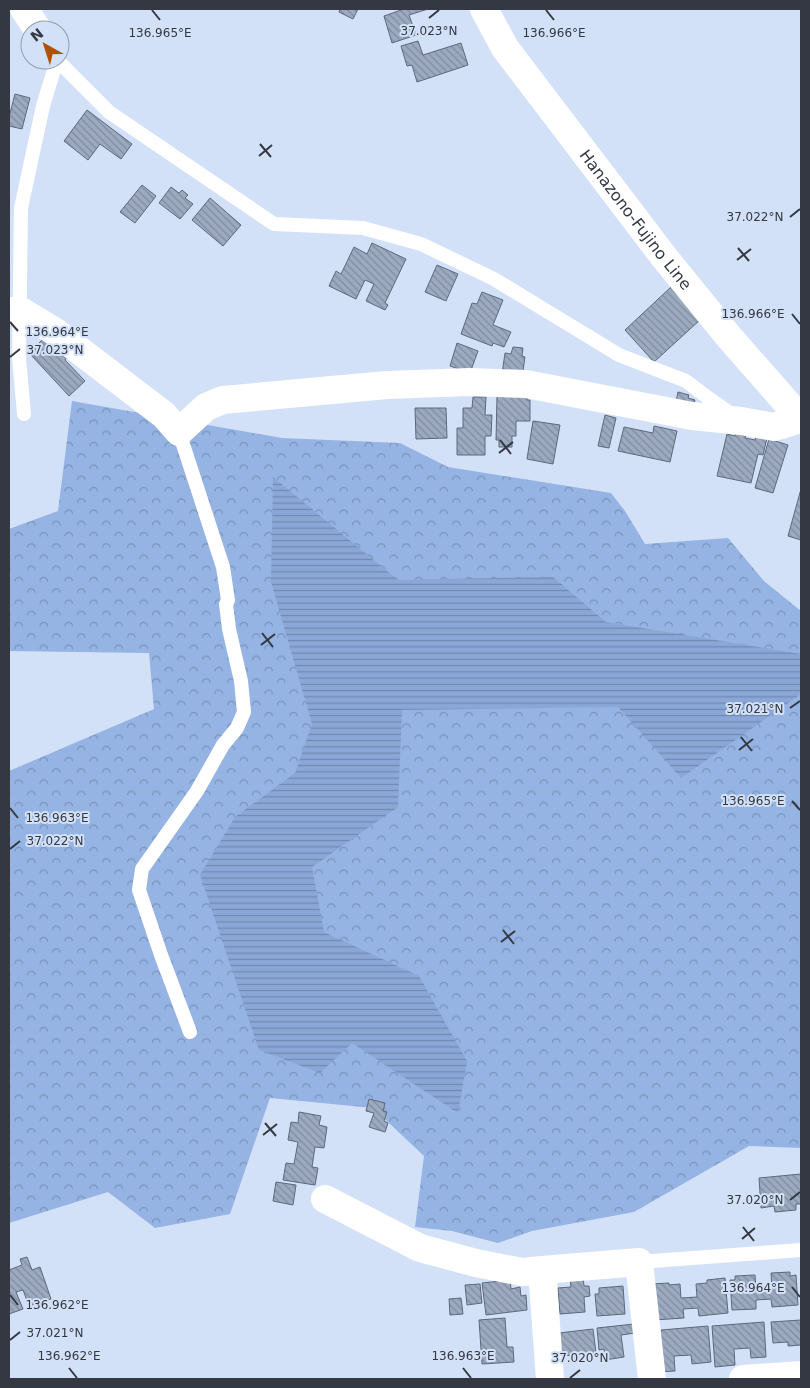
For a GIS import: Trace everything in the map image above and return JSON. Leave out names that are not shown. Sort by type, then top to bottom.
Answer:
[{"type":"street","points":[[24,9],[31,20]]},
{"type":"street","name":"Hanazono-Fujino Line","points":[[484,9],[505,48],[658,249],[728,337],[801,419]]},
{"type":"street","points":[[15,311],[54,331],[164,415],[179,432],[206,407],[223,400],[388,385],[469,382],[526,384],[692,416],[774,426],[801,419]]},
{"type":"street","points":[[325,1199],[420,1248],[476,1263],[522,1272],[639,1262],[652,1379]]},
{"type":"street","points":[[542,1270],[550,1379]]},
{"type":"street","points":[[757,1379],[801,1376]]},
{"type":"lane","points":[[24,414],[15,311],[21,208],[43,106],[54,70]]},
{"type":"lane","points":[[67,70],[109,112],[274,224],[363,228],[421,244],[494,279],[619,355],[686,381],[741,421]]},
{"type":"lane","points":[[179,432],[224,567],[229,629],[241,681],[244,712],[237,728],[223,745],[197,791],[142,869],[139,890],[190,1032]]},
{"type":"lane","points":[[639,1262],[801,1250]]},
{"type":"green space","points":[[72,401],[282,438],[400,443],[448,467],[611,493],[625,511],[645,544],[728,538],[764,581],[801,611],[801,1148],[749,1146],[634,1212],[532,1231],[498,1243],[452,1231],[415,1227],[424,1156],[373,1108],[270,1098],[230,1214],[155,1228],[108,1192],[9,1223],[9,771],[154,709],[149,653],[9,651],[9,529],[58,511]]},
{"type":"shaded area","points":[[273,477],[398,580],[553,577],[606,622],[801,654],[801,694],[681,778],[618,707],[402,710],[398,807],[312,867],[324,932],[419,976],[467,1061],[458,1113],[352,1043],[320,1073],[259,1050],[200,875],[235,817],[295,773],[312,724],[271,582]]},
{"type":"building","points":[[340,9],[358,9],[353,19],[339,12]]},
{"type":"building","points":[[404,9],[428,9],[409,15],[416,35],[392,43],[384,16]]},
{"type":"building","points":[[418,41],[423,55],[461,43],[468,65],[417,82],[412,65],[407,66],[401,46]]},
{"type":"building","points":[[15,94],[30,98],[22,129],[9,126],[9,117]]},
{"type":"building","points":[[87,110],[132,144],[121,159],[100,144],[88,160],[64,141]]},
{"type":"building","points":[[142,185],[156,196],[135,223],[120,212]]},
{"type":"building","points":[[171,187],[179,193],[182,190],[188,195],[185,198],[193,204],[180,219],[159,203]]},
{"type":"building","points":[[210,198],[241,225],[223,246],[192,220]]},
{"type":"building","points":[[372,243],[406,259],[385,303],[388,305],[385,310],[366,301],[374,284],[365,280],[356,299],[329,286],[336,271],[341,274],[354,247],[367,254]]},
{"type":"building","points":[[437,265],[458,274],[446,301],[425,292]]},
{"type":"building","points":[[671,287],[701,319],[654,362],[625,330]]},
{"type":"building","points":[[482,292],[503,300],[493,325],[511,332],[504,347],[493,343],[492,346],[461,334],[472,303],[477,304]]},
{"type":"building","points":[[44,338],[56,351],[58,348],[67,357],[65,360],[85,381],[69,396],[31,355],[33,353],[31,351]]},
{"type":"building","points":[[457,343],[478,351],[470,373],[450,366]]},
{"type":"building","points":[[513,347],[523,348],[522,356],[525,357],[522,377],[502,374],[505,353],[511,354]]},
{"type":"building","points":[[678,392],[689,395],[688,398],[695,400],[692,410],[675,406]]},
{"type":"building","points":[[497,396],[527,396],[527,400],[530,400],[530,421],[516,421],[516,436],[512,436],[512,447],[499,447],[499,440],[496,440]]},
{"type":"building","points":[[473,397],[486,397],[485,415],[492,415],[491,436],[485,436],[485,455],[457,455],[457,428],[463,428],[463,408],[472,408]]},
{"type":"building","points":[[415,408],[446,408],[447,438],[416,439]]},
{"type":"building","points":[[605,415],[616,418],[609,448],[598,446]]},
{"type":"building","points":[[533,421],[560,425],[553,464],[527,459]]},
{"type":"building","points":[[654,426],[677,431],[670,462],[618,451],[624,427],[653,433]]},
{"type":"building","points":[[736,432],[746,434],[745,438],[755,440],[756,436],[767,438],[763,455],[758,454],[751,483],[717,476],[727,434],[735,436]]},
{"type":"building","points":[[769,439],[788,445],[773,493],[755,488]]},
{"type":"building","points":[[801,489],[801,540],[788,536]]},
{"type":"building","points":[[369,1099],[385,1103],[383,1111],[387,1112],[384,1121],[388,1123],[385,1132],[369,1127],[374,1113],[366,1111]]},
{"type":"building","points":[[299,1112],[321,1116],[319,1125],[327,1127],[324,1148],[315,1147],[312,1167],[318,1168],[315,1185],[283,1180],[286,1163],[294,1164],[298,1142],[288,1140],[291,1122],[298,1123]]},
{"type":"building","points":[[801,1174],[801,1204],[796,1204],[796,1210],[775,1212],[774,1206],[761,1208],[759,1178]]},
{"type":"building","points":[[276,1182],[296,1185],[293,1205],[273,1201]]},
{"type":"building","points":[[27,1257],[32,1270],[40,1267],[51,1299],[29,1306],[23,1290],[16,1292],[23,1309],[9,1314],[9,1270],[22,1265],[20,1259]]},
{"type":"building","points":[[790,1272],[790,1276],[796,1275],[798,1305],[772,1307],[771,1299],[756,1300],[756,1309],[732,1310],[730,1280],[735,1280],[735,1276],[755,1275],[756,1290],[772,1289],[771,1273]]},
{"type":"building","points":[[583,1276],[584,1286],[589,1286],[590,1296],[584,1297],[585,1312],[560,1314],[558,1288],[571,1287],[570,1277]]},
{"type":"building","points":[[725,1278],[728,1313],[699,1316],[698,1308],[683,1309],[684,1318],[654,1320],[651,1284],[680,1284],[681,1298],[697,1297],[696,1284],[707,1283],[707,1280]]},
{"type":"building","points":[[510,1280],[511,1289],[520,1287],[521,1296],[526,1295],[527,1310],[486,1315],[482,1283]]},
{"type":"building","points":[[480,1284],[482,1303],[467,1305],[465,1285]]},
{"type":"building","points":[[623,1286],[625,1314],[597,1316],[595,1294],[599,1294],[599,1288]]},
{"type":"building","points":[[461,1298],[463,1314],[450,1315],[449,1299]]},
{"type":"building","points":[[505,1318],[507,1347],[513,1347],[514,1362],[482,1364],[479,1320]]},
{"type":"building","points":[[801,1320],[801,1345],[788,1346],[788,1342],[773,1343],[771,1322]]},
{"type":"building","points":[[764,1322],[766,1357],[751,1358],[750,1348],[734,1349],[735,1365],[715,1367],[712,1326]]},
{"type":"building","points":[[634,1324],[635,1333],[621,1335],[624,1357],[605,1360],[604,1349],[599,1350],[597,1328]]},
{"type":"building","points":[[708,1326],[711,1362],[692,1364],[691,1355],[674,1356],[675,1371],[659,1372],[657,1333],[661,1332],[661,1330]]},
{"type":"building","points":[[593,1329],[596,1353],[562,1356],[559,1333]]}]
